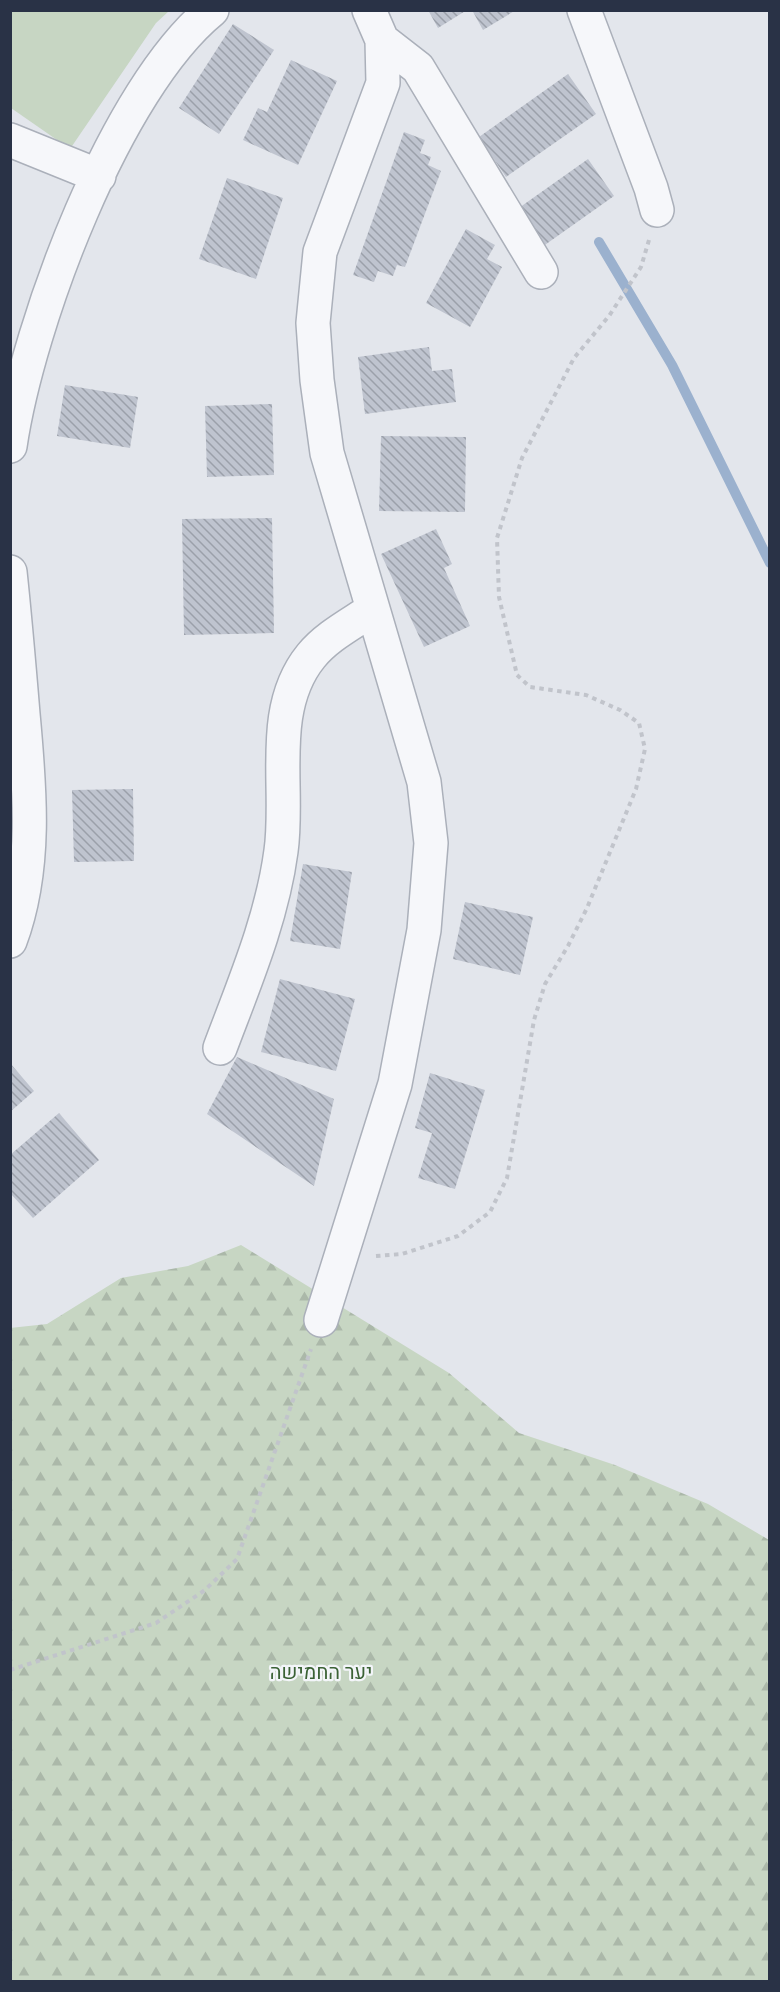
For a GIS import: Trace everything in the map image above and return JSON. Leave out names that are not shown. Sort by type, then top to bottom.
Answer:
[{"type":"street","points":[[10,446],[15,413],[43,315],[84,203],[154,74],[195,24],[212,10]]},
{"type":"street","points":[[584,10],[651,188],[657,210]]},
{"type":"street","points":[[376,25],[418,68],[541,272]]},
{"type":"street","points":[[321,1320],[395,1084],[424,930],[431,843],[424,782],[327,453],[317,380],[313,323],[320,252],[383,83],[376,25]]},
{"type":"street","points":[[10,140],[99,176]]},
{"type":"street","points":[[10,572],[30,789],[28,862],[18,922],[10,941]]},
{"type":"street","points":[[220,1048],[272,902],[281,850],[286,709],[298,678],[312,655],[373,609]]},
{"type":"path","points":[[340,1259],[402,1254],[458,1236],[490,1212],[507,1178],[534,1020],[545,984],[587,908],[636,789],[645,749],[639,723],[620,710],[586,695],[530,687],[517,675],[499,597],[496,538],[522,458],[574,358],[609,316],[641,267],[657,210]]},
{"type":"path","points":[[10,1670],[156,1623],[205,1590],[237,1559],[321,1320]]},
{"type":"green space","points":[[11,11],[169,11],[156,23],[70,149],[11,108]]},
{"type":"green space","name":"יער החמישה","points":[[241,1245],[449,1373],[519,1433],[615,1465],[708,1504],[769,1540],[769,1981],[11,1981],[10,1328],[47,1324],[121,1278],[188,1266]]},
{"type":"building","points":[[428,10],[467,10],[438,28]]},
{"type":"building","points":[[472,10],[516,10],[483,30]]},
{"type":"building","points":[[233,24],[274,50],[219,134],[179,108]]},
{"type":"building","points":[[291,60],[337,81],[298,165],[243,140],[258,108],[267,112]]},
{"type":"building","points":[[568,74],[596,114],[506,177],[479,137]]},
{"type":"building","points":[[404,132],[425,140],[420,153],[431,157],[428,165],[441,171],[405,267],[397,265],[393,276],[378,271],[374,282],[353,275]]},
{"type":"building","points":[[588,159],[614,196],[542,247],[516,210]]},
{"type":"building","points":[[227,178],[283,198],[256,279],[199,259]]},
{"type":"building","points":[[466,229],[495,245],[487,259],[502,267],[470,327],[426,303]]},
{"type":"building","points":[[429,347],[432,371],[452,369],[456,402],[365,414],[358,357]]},
{"type":"building","points":[[65,385],[138,397],[130,448],[57,436]]},
{"type":"building","points":[[272,404],[274,475],[207,477],[205,406]]},
{"type":"building","points":[[381,436],[466,437],[465,512],[379,511]]},
{"type":"building","points":[[272,518],[274,633],[184,635],[182,519]]},
{"type":"building","points":[[436,529],[452,564],[444,568],[470,626],[424,647],[381,554]]},
{"type":"building","points":[[133,789],[134,861],[74,862],[72,790]]},
{"type":"building","points":[[303,864],[352,872],[340,949],[290,941]]},
{"type":"building","points":[[465,902],[533,917],[520,975],[453,959]]},
{"type":"building","points":[[280,979],[355,999],[336,1071],[261,1052]]},
{"type":"building","points":[[237,1057],[334,1099],[314,1186],[207,1114]]},
{"type":"building","points":[[10,1063],[34,1091],[10,1112]]},
{"type":"building","points":[[430,1073],[485,1090],[455,1189],[418,1178],[432,1133],[415,1128]]},
{"type":"building","points":[[59,1113],[99,1160],[33,1218],[10,1193],[10,1155]]},
{"type":"waterway","points":[[599,242],[672,365],[770,563]]}]
